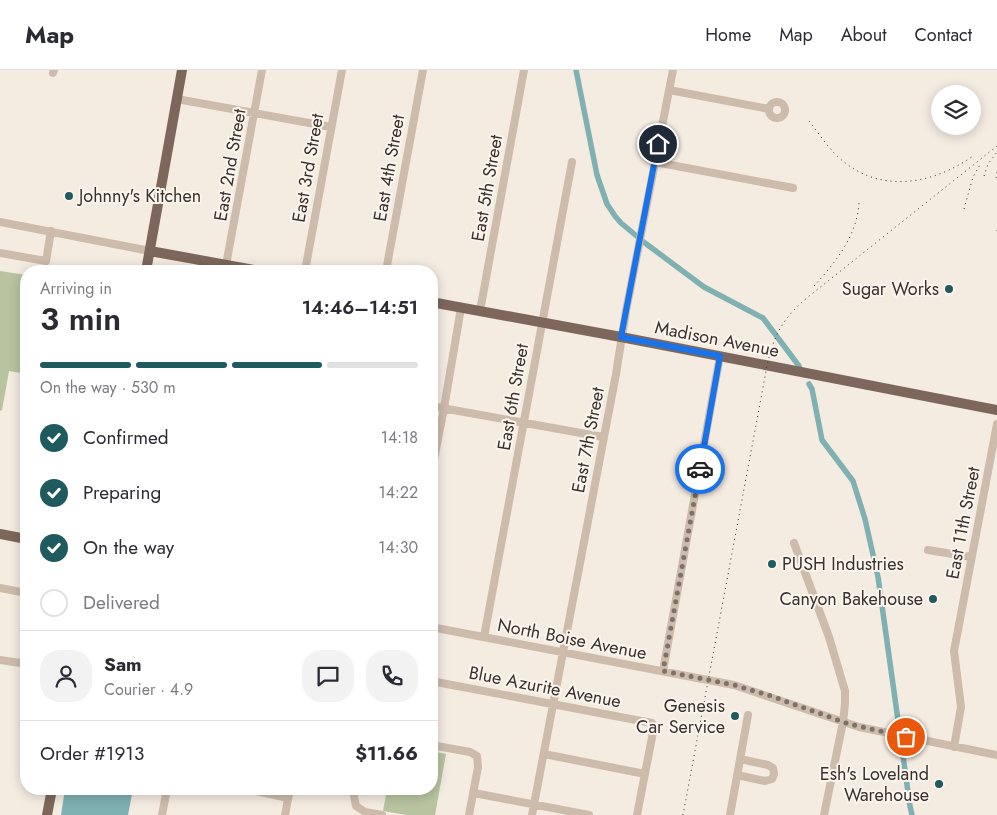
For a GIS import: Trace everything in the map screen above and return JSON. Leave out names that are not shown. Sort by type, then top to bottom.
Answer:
[{"type":"main road","points":[[147,265],[182,70]]},
{"type":"main road","points":[[150,251],[226,265]]},
{"type":"main road","name":"Madison Avenue","points":[[438,303],[997,410]]},
{"type":"main road","points":[[0,534],[20,538]]},
{"type":"main road","points":[[47,815],[51,795]]},
{"type":"street","name":"East 2nd Street","points":[[226,265],[262,70]]},
{"type":"street","name":"East 3rd Street","points":[[306,265],[342,70]]},
{"type":"street","name":"East 4th Street","points":[[387,265],[423,70]]},
{"type":"street","name":"East 5th Street","points":[[480,311],[524,70]]},
{"type":"street","name":"East 7th Street","points":[[532,815],[604,437],[638,246],[673,70]]},
{"type":"street","points":[[669,90],[769,109]]},
{"type":"street","points":[[177,99],[331,127]]},
{"type":"street","name":"East 6th Street","points":[[484,637],[572,162]]},
{"type":"street","points":[[655,162],[792,188]]},
{"type":"street","points":[[0,222],[150,251]]},
{"type":"street","points":[[0,253],[46,261],[51,231]]},
{"type":"street","points":[[438,439],[461,308]]},
{"type":"street","points":[[663,671],[720,356]]},
{"type":"street","points":[[438,407],[604,437]]},
{"type":"street","name":"East 11th Street","points":[[954,746],[961,707],[954,651],[997,424]]},
{"type":"street","points":[[794,544],[842,679],[845,698],[843,722],[824,815]]},
{"type":"street","points":[[928,550],[971,557]]},
{"type":"street","points":[[0,588],[20,592]]},
{"type":"street","name":"North Boise Avenue","points":[[438,628],[734,685],[843,722],[891,735],[997,755]]},
{"type":"street","points":[[0,660],[20,663]]},
{"type":"street","name":"Blue Azurite Avenue","points":[[438,682],[651,722],[654,727],[645,774]]},
{"type":"street","points":[[730,815],[748,715]]},
{"type":"street","points":[[438,746],[470,752],[477,756],[478,767],[470,815]]},
{"type":"street","points":[[544,754],[645,774],[638,815]]},
{"type":"street","points":[[737,776],[765,781],[772,779],[774,774],[773,768],[768,765],[740,759]]},
{"type":"street","points":[[474,793],[589,815]]},
{"type":"street","points":[[162,815],[166,795]]},
{"type":"street","points":[[274,795],[288,798]]},
{"type":"street","points":[[285,815],[289,795]]},
{"type":"street","points":[[354,795],[356,806],[365,812],[382,815]]},
{"type":"green space","points":[[0,271],[20,274],[20,373],[9,371],[2,410],[0,411]]},
{"type":"green space","points":[[438,752],[446,754],[435,815],[407,815],[383,811],[386,795],[438,795]]},
{"type":"water","points":[[64,795],[132,795],[128,815],[61,815]]},
{"type":"waterway","points":[[576,70],[597,175],[607,204],[615,216],[645,243],[704,287],[763,318],[799,366]]},
{"type":"waterway","points":[[809,384],[812,389],[822,440],[853,481],[865,519],[878,577],[912,815]]},
{"type":"railway","points":[[809,121],[839,158],[859,172],[876,178],[892,181],[926,178],[942,173],[973,156]]},
{"type":"railway","points":[[683,815],[767,366],[776,336],[792,312],[808,297],[997,146]]},
{"type":"railway","points":[[984,176],[988,164],[997,152]]},
{"type":"railway","points":[[964,209],[973,177],[981,163]]},
{"type":"railway","points":[[996,178],[997,172]]},
{"type":"railway","points":[[814,286],[844,248],[854,227],[859,203]]},
{"type":"way so far","points":[[700,469],[663,671],[734,685],[849,724],[906,737]]},
{"type":"place","name":"Johnny's Kitchen","points":[[69,196]]},
{"type":"place","name":"Sugar Works","points":[[949,289]]},
{"type":"place","name":"PUSH Industries","points":[[772,564]]},
{"type":"place","name":"Canyon Bakehouse","points":[[933,599]]},
{"type":"place","name":"Genesis Car Service","points":[[735,716]]},
{"type":"place","name":"Esh's Loveland Warehouse","points":[[939,784]]},
{"type":"route","points":[[658,144],[621,337],[720,356],[700,469]]}]
